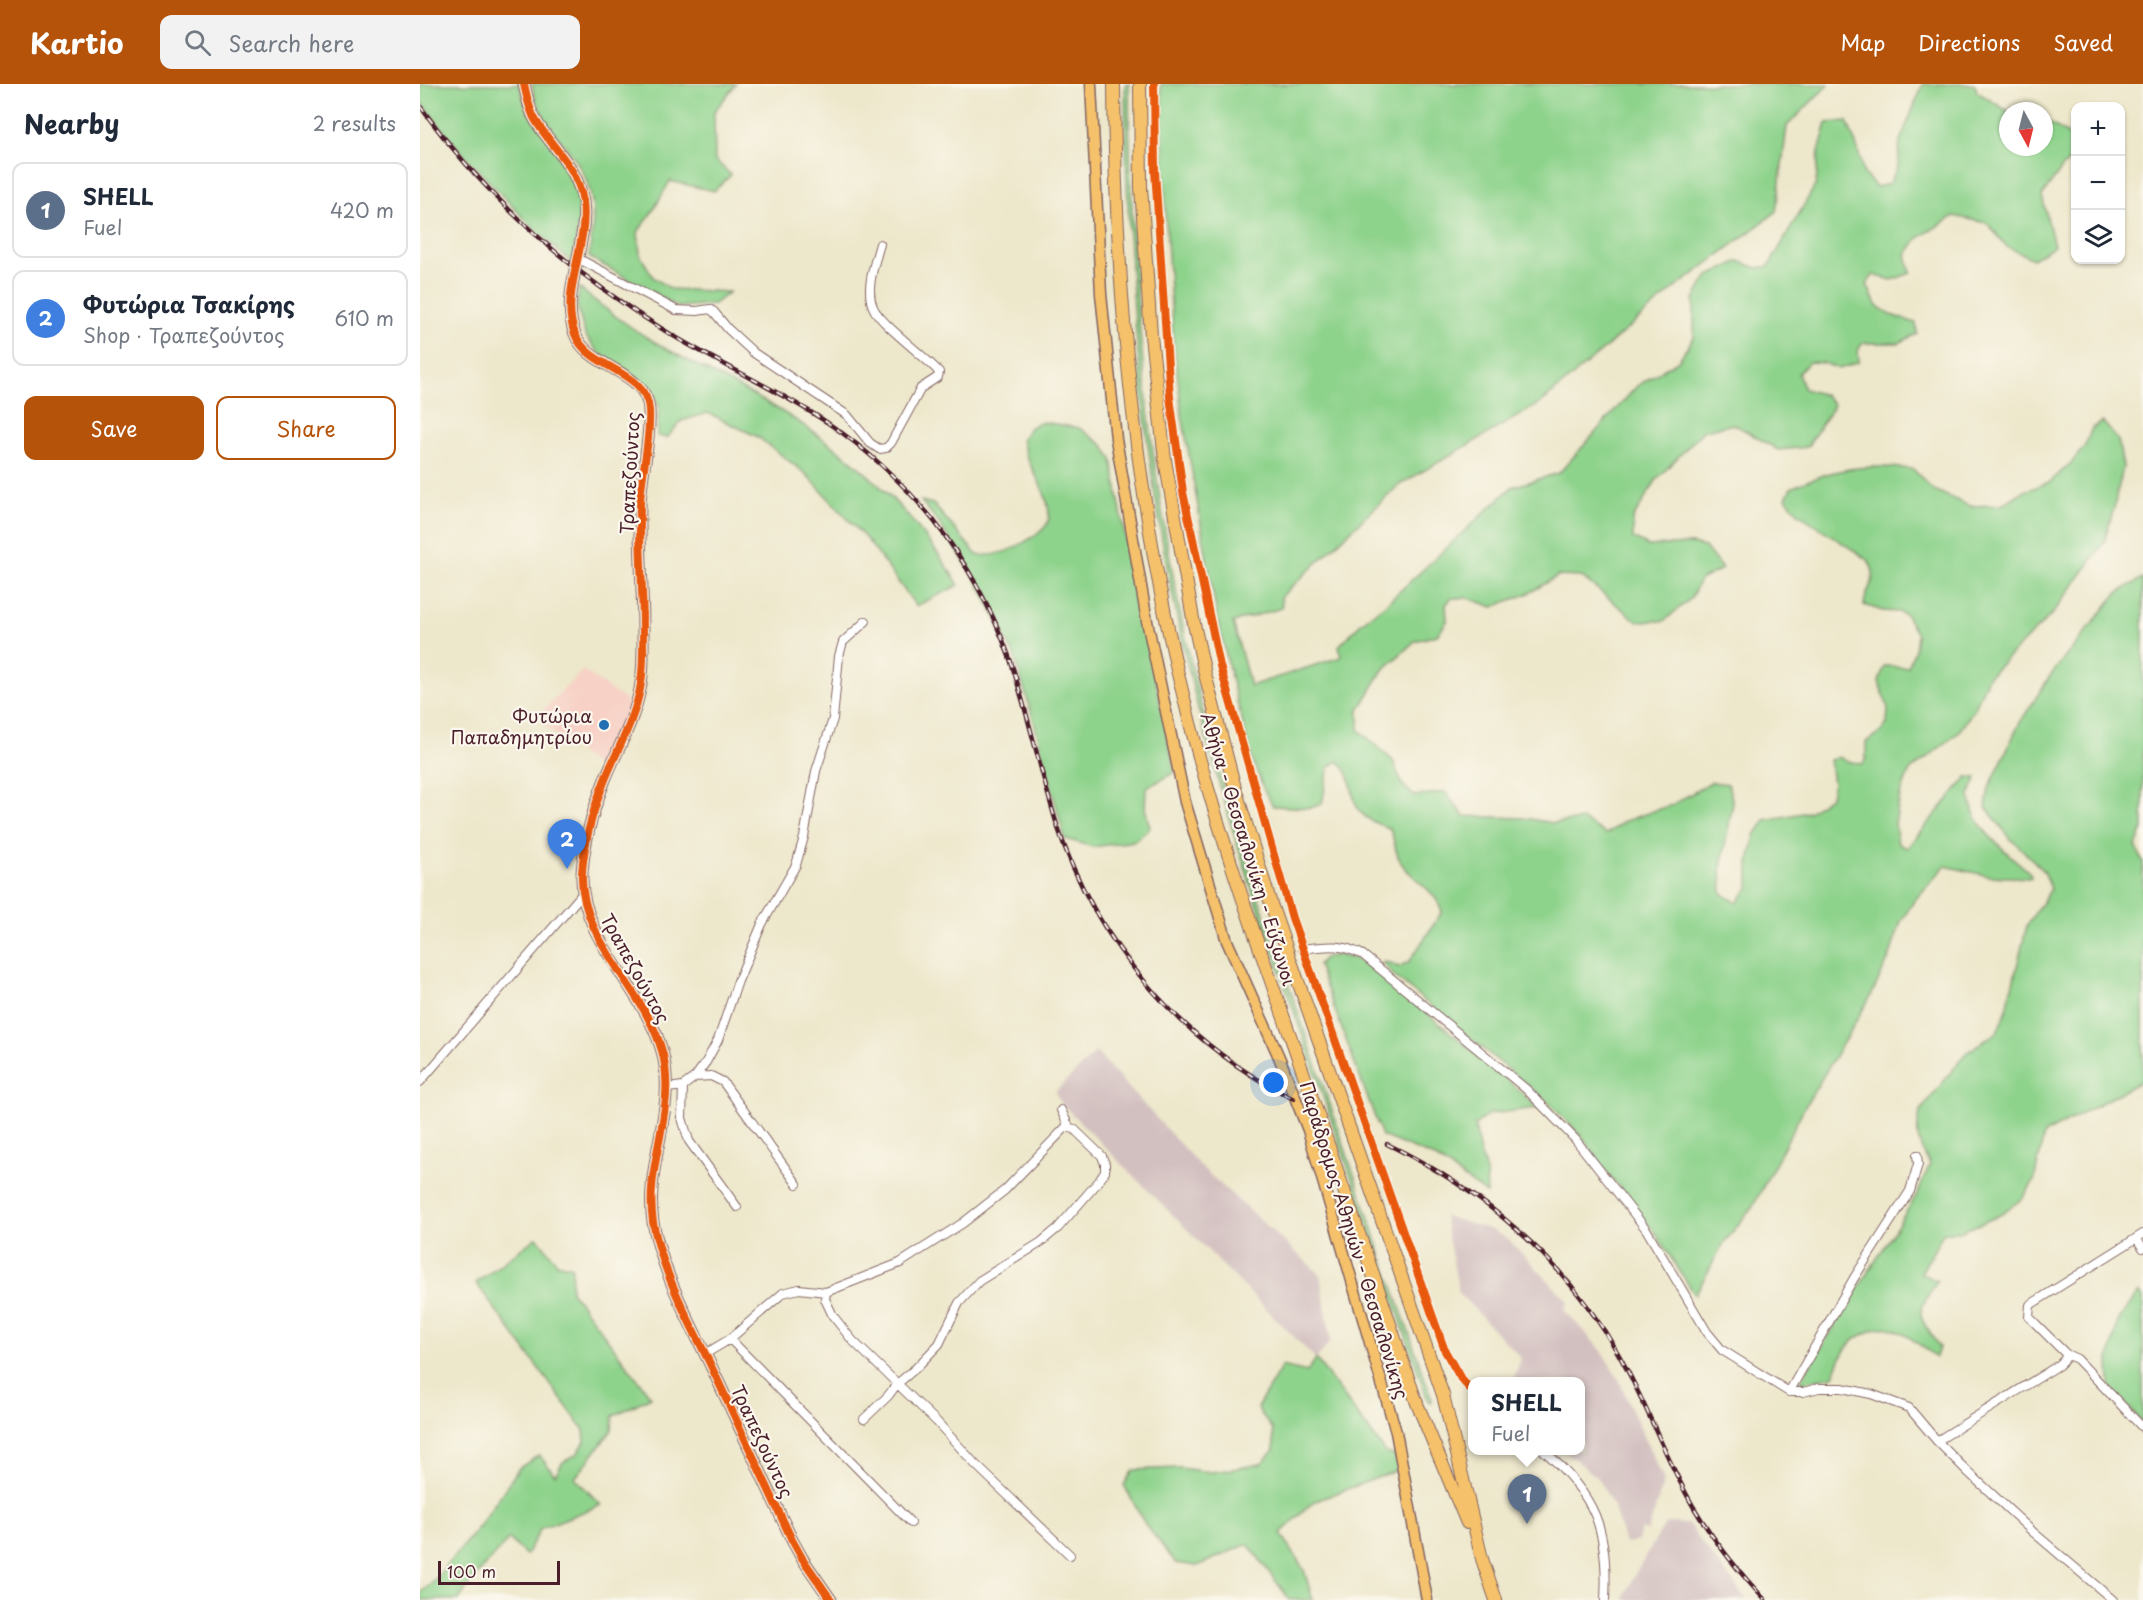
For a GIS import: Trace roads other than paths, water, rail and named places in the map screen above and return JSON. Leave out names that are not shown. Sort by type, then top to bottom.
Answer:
[{"type":"highway","name":"Αθήνα - Θεσσαλονίκη - Εύζωνοι","points":[[1114,84],[1114,185],[1130,390],[1139,464],[1168,630],[1190,722],[1247,916],[1418,1404],[1482,1558],[1496,1600]]},
{"type":"highway","name":"Αθήνα - Θεσσαλονίκη - Εύζωνοι","points":[[1140,84],[1141,187],[1150,336],[1165,460],[1205,674],[1235,788],[1272,907],[1443,1395],[1482,1558]]},
{"type":"main road","name":"Τραπεζούντος","points":[[524,84],[529,106],[537,122],[567,160],[579,184],[584,210],[579,259],[570,298],[574,334],[587,352],[627,377],[642,390],[648,403],[649,425],[640,508],[643,645],[641,681],[631,720],[603,784],[593,816],[583,863],[582,894],[597,933],[658,1038],[663,1054],[668,1088],[651,1179],[652,1217],[659,1248],[677,1295],[792,1540],[831,1600]]},
{"type":"main road","name":"Παράδρομος Αθηνών - Θεσσαλονίκης","points":[[1091,84],[1101,294],[1116,440],[1147,621],[1183,791],[1227,941],[1284,1067],[1308,1130],[1396,1432],[1427,1600]]},
{"type":"street","points":[[1154,84],[1155,171],[1170,397],[1183,492],[1220,666],[1302,949],[1445,1351],[1468,1387]]},
{"type":"street","points":[[579,259],[676,310],[710,309],[754,353],[847,415],[870,443],[879,449],[886,448],[891,443],[921,388],[938,377],[939,372],[881,318],[873,307],[870,291],[880,243]]},
{"type":"street","points":[[668,1088],[683,1086],[695,1077],[718,1040],[738,981],[762,924],[796,866],[804,837],[816,771],[833,719],[839,656],[843,642],[866,621]]},
{"type":"street","points":[[420,1082],[582,894]]},
{"type":"street","points":[[1302,949],[1329,946],[1349,947],[1363,955],[1526,1089],[1575,1139],[1646,1229],[1707,1332],[1722,1350],[1789,1392],[1842,1388],[1910,1407],[1937,1441],[2033,1532],[2113,1600]]},
{"type":"street","points":[[695,1077],[711,1076],[723,1082],[797,1184]]},
{"type":"street","points":[[683,1086],[682,1118],[689,1141],[737,1208]]},
{"type":"street","points":[[864,1419],[939,1344],[959,1304],[979,1281],[1040,1243],[1058,1228],[1105,1172],[1102,1156],[1069,1127],[1061,1110]]},
{"type":"street","points":[[705,1354],[730,1339],[783,1293],[799,1289],[826,1292],[900,1263],[963,1223],[1005,1190],[1066,1127],[1069,1127]]},
{"type":"street","points":[[1789,1392],[1854,1278],[1910,1191],[1918,1164],[1917,1155]]},
{"type":"street","points":[[2143,1248],[2140,1236],[2031,1305],[2029,1317],[2066,1354],[2077,1359],[2143,1428]]},
{"type":"street","points":[[826,1292],[825,1299],[842,1329],[937,1422],[975,1464],[1070,1555]]},
{"type":"street","points":[[730,1339],[911,1523]]},
{"type":"street","points":[[1937,1441],[2059,1365],[2065,1359],[2066,1354]]},
{"type":"street","points":[[1548,1455],[1575,1481],[1594,1513],[1604,1545],[1605,1600]]},
{"type":"railway","points":[[420,106],[473,172],[532,231],[564,259],[597,285],[667,332],[789,399],[843,433],[898,481],[922,507],[968,570],[1003,641],[1057,825],[1094,910],[1119,949],[1148,986],[1180,1019],[1215,1050],[1254,1077],[1294,1099]]},
{"type":"railway","points":[[1387,1144],[1422,1162],[1489,1206],[1548,1259],[1574,1289],[1598,1321],[1619,1355],[1683,1488],[1701,1519],[1726,1555],[1765,1600]]},
{"type":"place","name":"Φυτώρια Παπαδημητρίου","points":[[604,725]]},
{"type":"place","name":"Φυτώρια Τσακίρης","points":[[567,869]]},
{"type":"place","name":"SHELL","points":[[1527,1524]]}]
